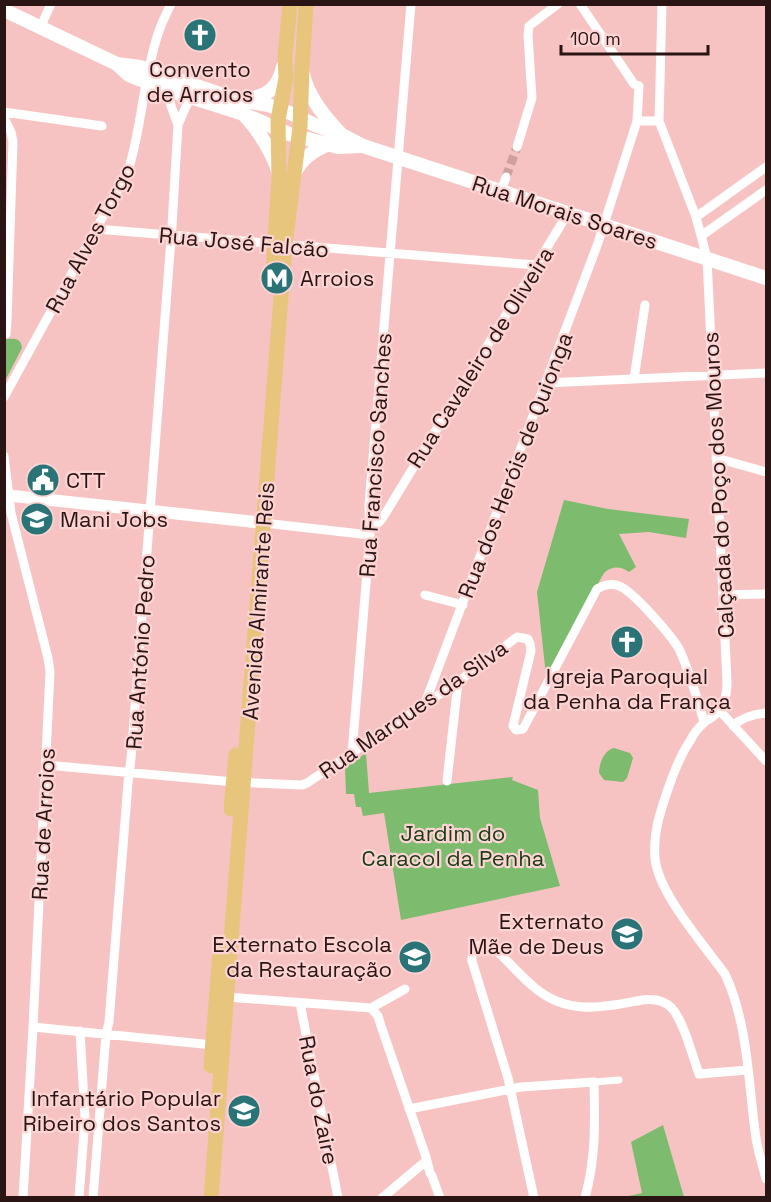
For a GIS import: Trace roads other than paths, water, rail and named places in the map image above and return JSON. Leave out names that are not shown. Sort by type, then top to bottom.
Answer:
[{"type":"main road","name":"Avenida Almirante Reis","points":[[287,175],[278,129],[286,78],[285,56],[290,4]]},
{"type":"main road","name":"Avenida Almirante Reis","points":[[201,1197],[218,1045],[280,245],[287,175],[299,137],[301,118],[306,4]]},
{"type":"main road","points":[[4,10],[117,64],[129,75],[148,76],[239,106],[276,165],[287,175],[309,154],[329,144]]},
{"type":"main road","points":[[148,76],[168,90],[198,100],[239,106],[274,87],[280,79],[285,56]]},
{"type":"main road","points":[[302,68],[307,88],[342,135]]},
{"type":"main road","name":"Rua Morais Soares","points":[[239,106],[268,105],[363,146],[766,278]]},
{"type":"main road","name":"Rua Morais Soares","points":[[239,106],[278,129],[299,137],[338,147],[363,146]]},
{"type":"main road","name":"Avenida Almirante Reis","points":[[212,1197],[218,1045],[227,997],[239,781]]},
{"type":"street","points":[[40,27],[51,4]]},
{"type":"street","name":"Rua Alves Torgo","points":[[4,397],[128,171],[136,148],[158,31],[171,4]]},
{"type":"street","name":"Rua Francisco Sanches","points":[[352,753],[370,535],[369,505],[388,263],[391,253],[411,4]]},
{"type":"street","points":[[517,147],[532,98],[529,26],[558,4]]},
{"type":"street","points":[[580,4],[634,84],[660,87]]},
{"type":"street","points":[[637,121],[659,122],[662,4]]},
{"type":"street","name":"Rua dos Heróis de Quionga","points":[[425,704],[604,225],[637,121],[639,86]]},
{"type":"street","name":"Rua António Pedro","points":[[168,90],[178,125]]},
{"type":"street","name":"Rua António Pedro","points":[[93,1197],[141,631],[178,125],[187,104],[198,100]]},
{"type":"street","points":[[4,112],[102,126]]},
{"type":"street","points":[[4,118],[13,142],[6,334],[4,334]]},
{"type":"street","name":"Calçada do Poço dos Mouros","points":[[659,122],[696,217],[707,258],[728,682],[720,711]]},
{"type":"street","points":[[696,217],[766,167]]},
{"type":"street","points":[[501,191],[506,177]]},
{"type":"street","points":[[700,236],[766,190]]},
{"type":"street","name":"Rua Cavaleiro de Oliveira","points":[[370,535],[568,213]]},
{"type":"street","name":"Rua José Falcão","points":[[96,229],[536,265]]},
{"type":"street","points":[[634,379],[645,305]]},
{"type":"street","points":[[546,383],[766,373]]},
{"type":"street","name":"Rua de Arroios","points":[[4,456],[11,513],[50,672],[23,1197]]},
{"type":"street","points":[[717,458],[766,472]]},
{"type":"street","points":[[4,495],[370,535]]},
{"type":"street","name":"Rua Marques da Silva","points":[[46,765],[302,785],[458,682],[517,637],[528,639],[531,651],[513,726],[518,730],[523,729],[597,589],[602,585],[620,586],[631,594],[669,634],[679,648],[704,722]]},
{"type":"street","points":[[723,595],[766,594]]},
{"type":"street","points":[[425,595],[463,605]]},
{"type":"street","points":[[447,781],[458,682]]},
{"type":"street","points":[[766,761],[720,711],[704,722],[690,740],[670,784],[655,831],[655,861],[664,886],[675,906],[725,974],[730,986],[743,1033],[756,1136],[766,1179]]},
{"type":"street","points":[[733,726],[742,719],[766,713]]},
{"type":"street","points":[[534,1197],[510,1089],[472,961],[472,953],[478,946],[487,944],[491,946],[536,989],[554,1000],[576,1007],[598,1008],[648,999],[661,1001],[671,1007],[679,1017],[699,1074],[748,1070]]},
{"type":"street","points":[[227,997],[371,1008],[405,988]]},
{"type":"street","name":"Rua do Zaire","points":[[300,1003],[338,1197]]},
{"type":"street","points":[[371,1008],[378,1016],[440,1197]]},
{"type":"street","points":[[33,1027],[218,1045]]},
{"type":"street","points":[[79,1197],[85,1118],[80,1031]]},
{"type":"street","points":[[409,1109],[521,1087],[619,1080]]},
{"type":"street","points":[[585,1197],[595,1148],[594,1082]]},
{"type":"street","points":[[382,1197],[426,1161]]},
{"type":"tunnel","points":[[506,177],[517,147]]},
{"type":"place","name":"Convento de Arroios","points":[[200,35]]},
{"type":"place","name":"Arroios","points":[[277,278]]},
{"type":"place","name":"CTT","points":[[43,480]]},
{"type":"place","name":"Mani Jobs","points":[[37,519]]},
{"type":"place","name":"Igreja Paroquial da Penha da França","points":[[627,642]]},
{"type":"place","name":"Externato Mãe de Deus","points":[[627,934]]},
{"type":"place","name":"Externato Escola da Restauração","points":[[415,957]]},
{"type":"place","name":"Infantário Popular Ribeiro dos Santos","points":[[244,1111]]},
{"type":"park label","name":"Jardim do Caracol da Penha","points":[[453,846]]}]
